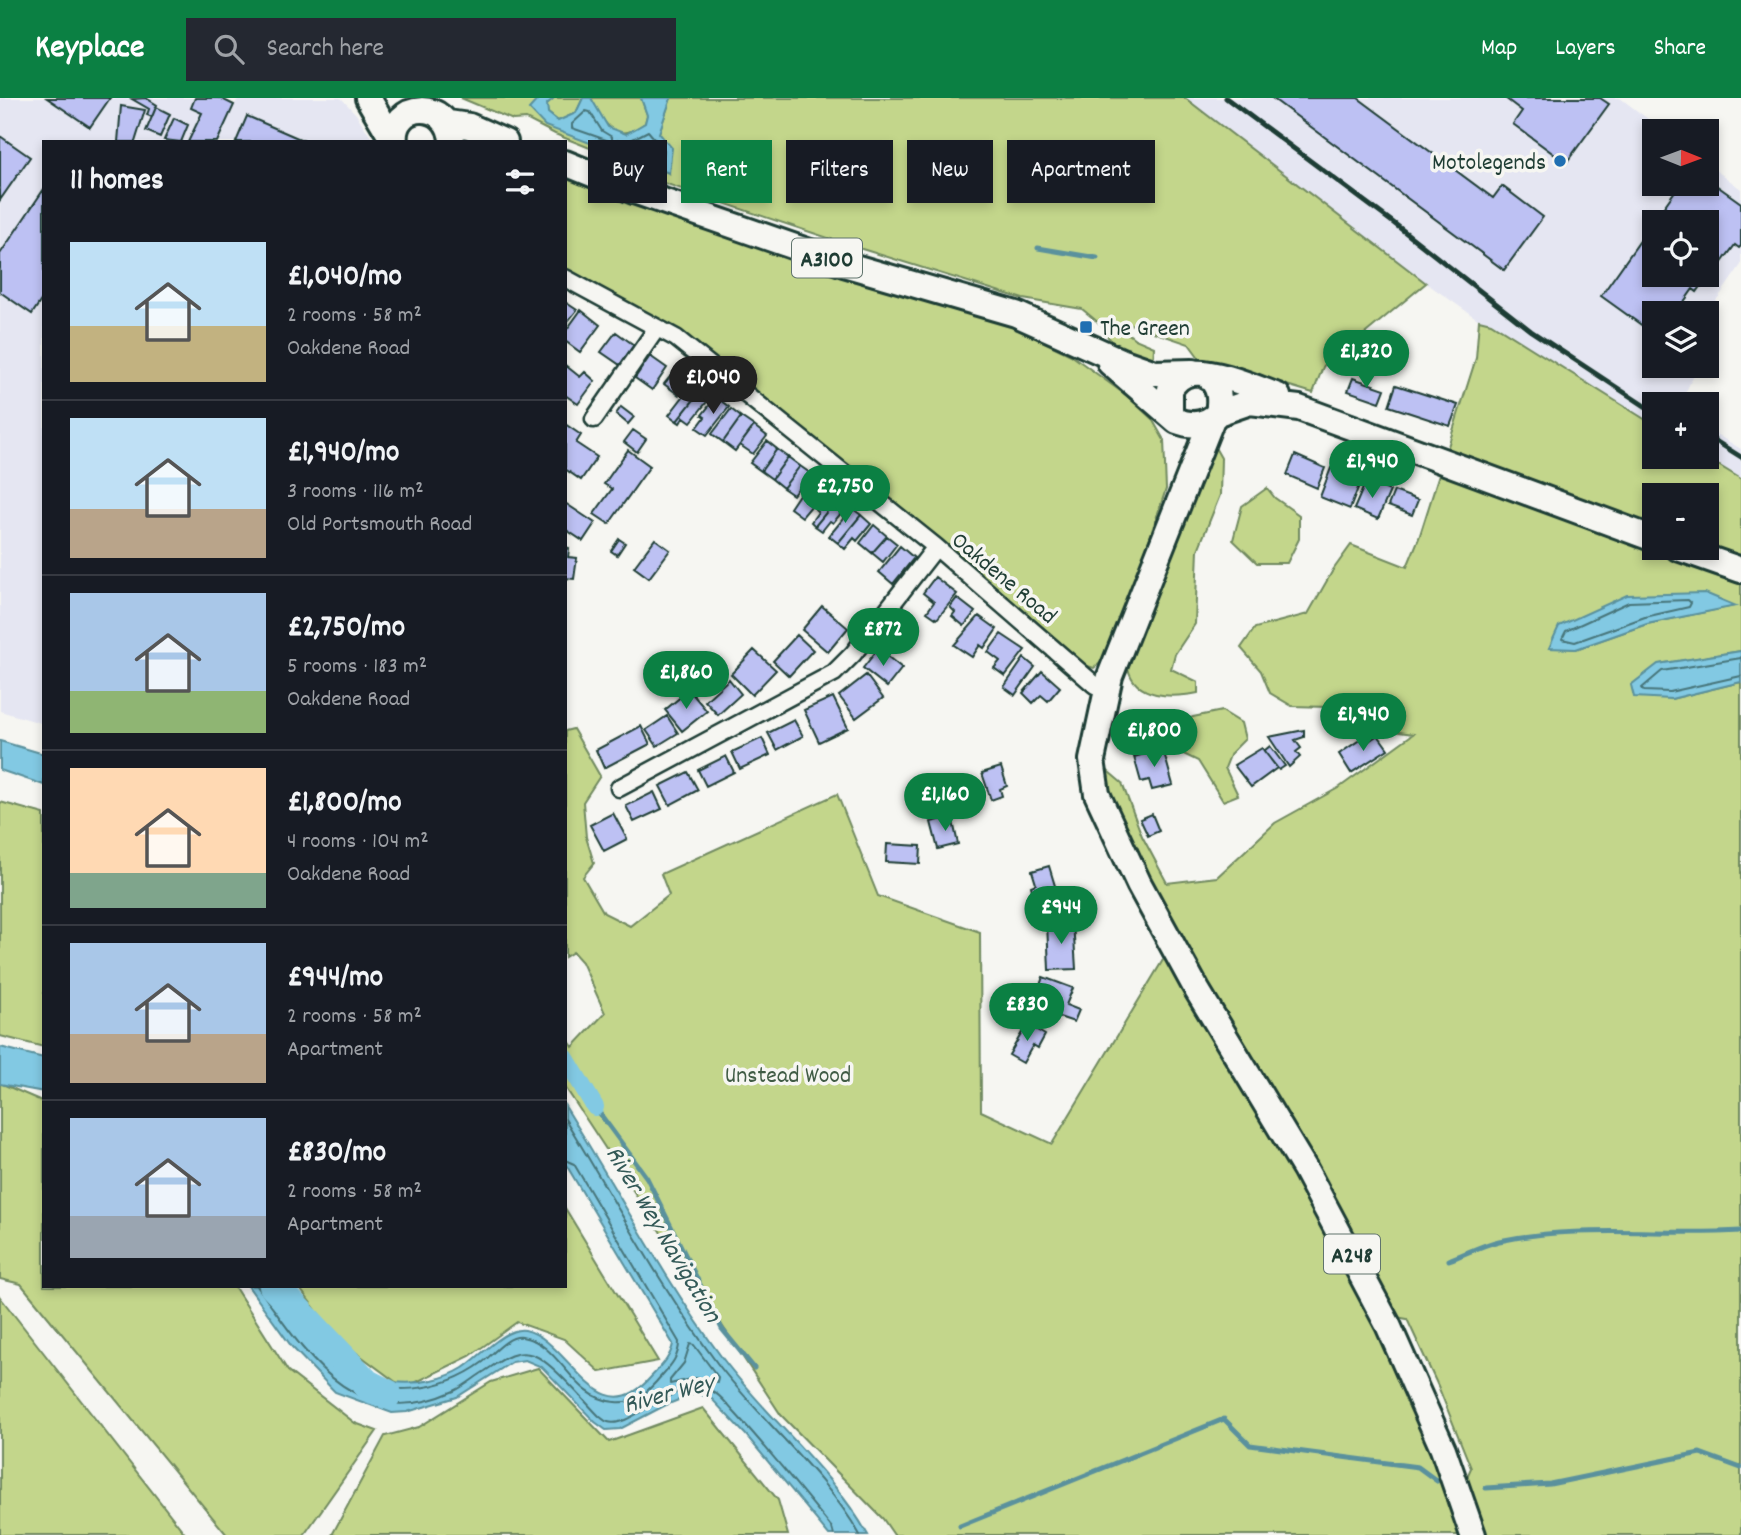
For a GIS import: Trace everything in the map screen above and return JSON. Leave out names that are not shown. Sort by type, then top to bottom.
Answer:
[{"type":"main road","points":[[368,98],[394,140]]},
{"type":"main road","points":[[382,98],[391,104],[435,111],[450,132],[469,126],[496,140]]},
{"type":"main road","points":[[395,140],[401,119],[417,109]]},
{"type":"main road","name":"A3100","points":[[567,164],[844,264],[1016,314],[1155,373],[1200,373]]},
{"type":"main road","name":"A3100","points":[[1091,346],[1173,418]]},
{"type":"main road","points":[[1200,373],[1218,390],[1220,402],[1215,416]]},
{"type":"main road","points":[[1299,408],[1250,402],[1194,425],[1173,418],[1170,389],[1181,377],[1200,373],[1283,398],[1299,408],[1642,535]]},
{"type":"main road","name":"A248","points":[[1215,416],[1181,491],[1160,552],[1110,676],[1092,760],[1097,794],[1139,884],[1197,990],[1305,1169],[1388,1325],[1443,1449],[1473,1535]]},
{"type":"main road","name":"A248","points":[[1173,418],[1181,443],[1181,491]]},
{"type":"main road","points":[[1712,560],[1741,570]]},
{"type":"street","name":"Oakdene Road","points":[[567,279],[676,338],[936,547],[1095,685],[1108,689]]},
{"type":"street","points":[[594,419],[657,328]]},
{"type":"street","points":[[619,788],[834,673],[853,654],[936,547]]},
{"type":"shaded area","points":[[0,98],[220,98],[234,105],[239,98],[341,98],[356,114],[373,140],[42,140],[42,723],[0,711]]},
{"type":"shaded area","points":[[1185,98],[1620,98],[1648,119],[1642,119],[1642,196],[1719,196],[1719,173],[1741,189],[1741,265],[1716,301],[1642,301],[1642,378],[1692,378],[1686,392],[1642,392],[1642,417],[1491,323],[1479,320],[1426,283]]},
{"type":"shaded area","points":[[1719,436],[1741,449],[1741,479],[1719,466]]},
{"type":"green space","points":[[461,98],[539,98],[530,109],[597,140],[588,140],[588,147],[526,119],[513,120]]},
{"type":"green space","points":[[554,98],[583,98],[576,113],[558,121],[548,113],[546,104]]},
{"type":"green space","points":[[591,98],[641,98],[647,115],[645,123],[635,130],[618,132],[606,123]]},
{"type":"green space","points":[[671,98],[1185,98],[1426,283],[1361,337],[1336,349],[1323,367],[1313,393],[1200,359],[1189,344],[1130,324],[1121,328],[1135,339],[1154,347],[1153,365],[1117,347],[1108,337],[1105,328],[1082,309],[1023,299],[724,203],[772,203],[772,140],[681,140],[681,189],[667,184],[667,140],[661,140],[659,133]]},
{"type":"green space","points":[[567,175],[588,182],[588,203],[652,203],[993,317],[1071,355],[1127,396],[1152,419],[1164,440],[1166,489],[1132,591],[1105,659],[1094,668],[1078,663],[662,324],[567,271]]},
{"type":"green space","points":[[1479,320],[1491,323],[1642,417],[1642,469],[1719,469],[1719,466],[1741,479],[1741,651],[1659,664],[1671,699],[1741,682],[1741,1535],[1484,1535],[1466,1479],[1471,1468],[1407,1319],[1396,1317],[1316,1164],[1173,932],[1110,800],[1103,767],[1122,783],[1142,836],[1167,883],[1217,877],[1275,823],[1340,787],[1413,734],[1337,723],[1328,707],[1292,706],[1270,693],[1261,671],[1241,648],[1255,628],[1308,614],[1351,545],[1407,567],[1419,538],[1476,358]],"holes":[[[1734,606],[1647,624],[1576,649],[1550,647],[1560,626]]]},
{"type":"green space","points":[[1213,444],[1221,458],[1220,495],[1198,550],[1195,624],[1175,654],[1171,669],[1198,682],[1198,693],[1177,696],[1156,694],[1138,686],[1128,668]]},
{"type":"green space","points":[[1267,488],[1275,498],[1299,515],[1299,539],[1287,563],[1257,563],[1233,540],[1242,506]]},
{"type":"green space","points":[[1222,711],[1241,723],[1245,739],[1231,753],[1225,768],[1238,795],[1223,801],[1198,761],[1169,747],[1165,730],[1193,717]]},
{"type":"green space","name":"Unstead Wood","points":[[573,729],[600,776],[583,802],[586,837],[594,863],[583,877],[604,913],[630,926],[669,895],[661,874],[837,794],[878,896],[980,932],[981,1111],[1052,1144],[1166,955],[1302,1183],[1414,1396],[1412,1410],[1461,1535],[894,1535],[883,1519],[781,1415],[567,1090],[567,1038],[573,1047],[605,1013],[582,962],[573,952],[567,956],[567,730]]},
{"type":"green space","points":[[0,802],[42,813],[42,1046],[0,1036]]},
{"type":"green space","points":[[0,1083],[42,1101],[42,1288],[235,1288],[288,1371],[355,1423],[377,1431],[304,1535],[227,1535],[21,1284],[0,1279]]},
{"type":"green space","points":[[567,1211],[658,1361],[600,1372],[564,1339],[517,1322],[470,1356],[404,1388],[338,1339],[300,1288],[567,1288]]},
{"type":"green space","points":[[0,1297],[186,1535],[0,1535]]},
{"type":"green space","points":[[538,1368],[609,1442],[703,1408],[778,1500],[788,1535],[332,1535],[385,1436],[419,1427],[491,1382]]},
{"type":"water","points":[[539,98],[554,98],[547,104],[548,113],[558,121],[576,113],[583,98],[591,98],[608,127],[626,134],[645,123],[647,115],[641,98],[671,98],[659,133],[665,140],[588,140],[588,142],[545,126],[529,109]]},
{"type":"water","points":[[667,142],[672,148],[669,173],[667,172]]},
{"type":"water","points":[[1705,593],[1736,606],[1647,624],[1576,649],[1549,648],[1559,626],[1627,595]]},
{"type":"water","points":[[1741,651],[1741,682],[1671,699],[1634,697],[1631,685],[1658,664]]},
{"type":"water","points":[[0,741],[42,753],[42,784],[0,770]]},
{"type":"water","points":[[0,1047],[42,1058],[42,1092],[0,1084]]},
{"type":"water","points":[[567,1109],[701,1329],[741,1381],[836,1488],[868,1535],[829,1535],[746,1435],[711,1398],[696,1393],[620,1429],[606,1430],[542,1367],[525,1360],[512,1362],[457,1397],[407,1412],[392,1413],[335,1392],[292,1347],[249,1288],[288,1288],[332,1356],[360,1374],[395,1382],[431,1380],[448,1375],[463,1368],[501,1338],[518,1330],[525,1330],[541,1337],[584,1380],[599,1391],[615,1397],[632,1393],[650,1378],[670,1354],[673,1344],[567,1166]]},
{"type":"building","points":[[47,98],[110,98],[90,127]]},
{"type":"building","points":[[146,98],[157,105],[152,117],[147,115],[149,109],[132,99]]},
{"type":"building","points":[[195,98],[220,98],[234,105],[218,140],[189,140],[202,113],[191,108]]},
{"type":"building","points":[[1272,98],[1358,98],[1493,198],[1502,186],[1543,217],[1504,270]]},
{"type":"building","points":[[1505,98],[1600,98],[1609,104],[1566,163],[1513,124],[1522,111]]},
{"type":"building","points":[[121,106],[145,110],[136,140],[118,140]]},
{"type":"building","points":[[156,107],[170,114],[160,137],[146,131]]},
{"type":"building","points":[[247,116],[302,140],[237,140]]},
{"type":"building","points":[[174,118],[188,125],[182,140],[164,140]]},
{"type":"building","points":[[0,136],[30,157],[0,200]]},
{"type":"building","points":[[1719,187],[1741,203],[1741,246],[1739,248],[1735,245],[1719,266],[1719,210],[1662,210],[1672,196],[1719,196]]},
{"type":"building","points":[[42,192],[42,299],[32,314],[0,292],[0,254]]},
{"type":"building","points":[[1642,238],[1642,287],[1701,287],[1697,292],[1693,289],[1684,301],[1642,301],[1642,325],[1601,296]]},
{"type":"building","points":[[567,303],[577,310],[567,322]]},
{"type":"building","points":[[581,310],[600,325],[580,352],[567,342],[567,329]]},
{"type":"building","points":[[616,332],[634,345],[620,365],[601,352]]},
{"type":"building","points":[[650,356],[667,368],[652,390],[635,378]]},
{"type":"building","points":[[567,367],[580,377],[585,372],[595,381],[578,404],[567,396]]},
{"type":"building","points":[[677,368],[692,379],[679,395],[664,384]]},
{"type":"building","points":[[1353,378],[1385,389],[1380,402],[1348,391]]},
{"type":"building","points":[[696,380],[704,387],[677,421],[669,415]]},
{"type":"building","points":[[1396,385],[1458,405],[1450,426],[1389,406]]},
{"type":"building","points":[[704,387],[713,394],[691,422],[684,417],[680,423],[677,421]]},
{"type":"building","points":[[716,397],[729,407],[707,435],[697,428],[705,417],[702,415]]},
{"type":"building","points":[[621,407],[634,417],[628,424],[616,414]]},
{"type":"building","points":[[731,409],[741,417],[723,442],[712,434]]},
{"type":"building","points":[[741,417],[754,426],[735,451],[723,442]]},
{"type":"building","points":[[567,425],[581,435],[576,443],[597,457],[581,480],[567,470]]},
{"type":"building","points":[[754,426],[767,436],[753,454],[740,445]]},
{"type":"building","points":[[633,430],[646,439],[637,452],[624,442]]},
{"type":"building","points":[[767,441],[777,449],[761,471],[750,463]]},
{"type":"building","points":[[777,449],[788,457],[772,479],[761,471]]},
{"type":"building","points":[[628,450],[650,466],[609,524],[594,514],[612,489],[604,484]]},
{"type":"building","points":[[1295,455],[1325,468],[1317,488],[1287,475]]},
{"type":"building","points":[[788,457],[800,466],[783,488],[772,479]]},
{"type":"building","points":[[800,466],[810,473],[793,495],[783,488]]},
{"type":"building","points":[[1331,468],[1361,480],[1350,509],[1320,497]]},
{"type":"building","points":[[812,475],[830,488],[815,507],[812,505],[802,517],[790,508]]},
{"type":"building","points":[[1366,481],[1390,491],[1378,519],[1354,509]]},
{"type":"building","points":[[830,491],[839,497],[815,526],[811,522],[818,512],[815,509]]},
{"type":"building","points":[[1394,491],[1418,500],[1412,515],[1388,506]]},
{"type":"building","points":[[839,497],[848,505],[833,523],[830,521],[822,531],[815,526]]},
{"type":"building","points":[[567,504],[595,523],[583,541],[567,530]]},
{"type":"building","points":[[852,508],[861,515],[838,543],[829,536]]},
{"type":"building","points":[[861,515],[871,524],[857,541],[854,538],[845,549],[838,543]]},
{"type":"building","points":[[874,525],[887,536],[872,553],[860,543]]},
{"type":"building","points":[[887,536],[897,544],[883,562],[872,553]]},
{"type":"building","points":[[619,539],[625,543],[617,555],[611,551]]},
{"type":"building","points":[[655,539],[670,550],[649,578],[634,567]]},
{"type":"building","points":[[900,546],[914,558],[893,584],[879,572]]},
{"type":"building","points":[[567,548],[568,557],[577,558],[574,579],[567,578]]},
{"type":"building","points":[[935,577],[957,594],[937,619],[927,612],[934,602],[923,593]]},
{"type":"building","points":[[957,598],[975,612],[964,626],[952,616],[955,612],[950,607]]},
{"type":"building","points":[[822,606],[848,628],[828,652],[802,630]]},
{"type":"building","points":[[979,616],[997,629],[984,648],[980,645],[972,657],[954,645]]},
{"type":"building","points":[[1001,634],[1025,650],[1005,676],[994,668],[1000,661],[988,652]]},
{"type":"building","points":[[797,635],[813,650],[789,676],[773,661]]},
{"type":"building","points":[[878,649],[902,668],[887,687],[863,668]]},
{"type":"building","points":[[754,650],[776,670],[752,695],[731,674]]},
{"type":"building","points":[[1024,658],[1035,667],[1015,695],[1004,687]]},
{"type":"building","points":[[1042,671],[1060,687],[1048,701],[1041,695],[1033,703],[1023,693]]},
{"type":"building","points":[[866,675],[883,698],[856,718],[839,696]]},
{"type":"building","points":[[729,679],[741,694],[718,715],[705,701]]},
{"type":"building","points":[[689,690],[707,711],[682,731],[665,710]]},
{"type":"building","points":[[833,697],[848,728],[819,742],[804,710]]},
{"type":"building","points":[[667,716],[678,733],[657,746],[646,730]]},
{"type":"building","points":[[794,720],[803,736],[777,750],[768,733]]},
{"type":"building","points":[[641,726],[650,744],[604,768],[596,750]]},
{"type":"building","points":[[1304,730],[1304,737],[1295,740],[1301,748],[1296,752],[1300,757],[1289,767],[1269,737]]},
{"type":"building","points":[[1378,735],[1388,749],[1351,773],[1339,754],[1364,737],[1367,742]]},
{"type":"building","points":[[762,738],[770,755],[740,769],[732,752]]},
{"type":"building","points":[[1270,746],[1285,766],[1279,770],[1264,751]]},
{"type":"building","points":[[1262,748],[1277,768],[1251,787],[1234,765]]},
{"type":"building","points":[[1163,749],[1173,785],[1152,790],[1149,780],[1141,782],[1134,757]]},
{"type":"building","points":[[726,756],[734,772],[706,786],[698,770]]},
{"type":"building","points":[[1001,767],[1007,786],[1000,789],[1002,796],[991,800],[982,773]]},
{"type":"building","points":[[688,772],[698,790],[670,805],[660,786]]},
{"type":"building","points":[[654,792],[662,809],[634,822],[626,806]]},
{"type":"building","points":[[613,813],[627,839],[604,851],[590,825]]},
{"type":"building","points":[[1152,814],[1159,831],[1148,836],[1140,819]]},
{"type":"building","points":[[952,817],[958,844],[938,849],[931,822]]},
{"type":"building","points":[[887,844],[921,846],[920,864],[886,862]]},
{"type":"building","points":[[1049,866],[1062,909],[1039,916],[1031,886],[1036,884],[1032,871]]},
{"type":"building","points":[[1073,921],[1076,969],[1049,970],[1047,922]]},
{"type":"building","points":[[1043,977],[1073,988],[1066,1005],[1079,1010],[1074,1022],[1041,1011],[1048,991],[1039,988]]},
{"type":"building","points":[[1027,1024],[1045,1035],[1038,1048],[1033,1045],[1023,1063],[1009,1055]]},
{"type":"waterway","points":[[1038,248],[1097,258]]},
{"type":"waterway","points":[[567,1060],[595,1107]]},
{"type":"waterway","name":"River Wey Navigation","points":[[595,1107],[647,1178],[722,1329],[754,1368]]},
{"type":"waterway","points":[[1449,1260],[1493,1243],[1559,1233],[1741,1231]]},
{"type":"waterway","name":"River Wey","points":[[276,1288],[367,1384],[387,1394]]},
{"type":"waterway","points":[[960,1526],[1224,1419],[1250,1445],[1418,1467],[1437,1481]]},
{"type":"waterway","points":[[1486,1488],[1550,1484],[1700,1453],[1741,1468]]},
{"type":"railway","points":[[1226,98],[1391,221],[1531,331],[1642,404]]},
{"type":"railway","points":[[1719,443],[1741,457]]},
{"type":"place","name":"Motolegends","points":[[1560,161]]},
{"type":"place","name":"The Green","points":[[1086,327]]}]
